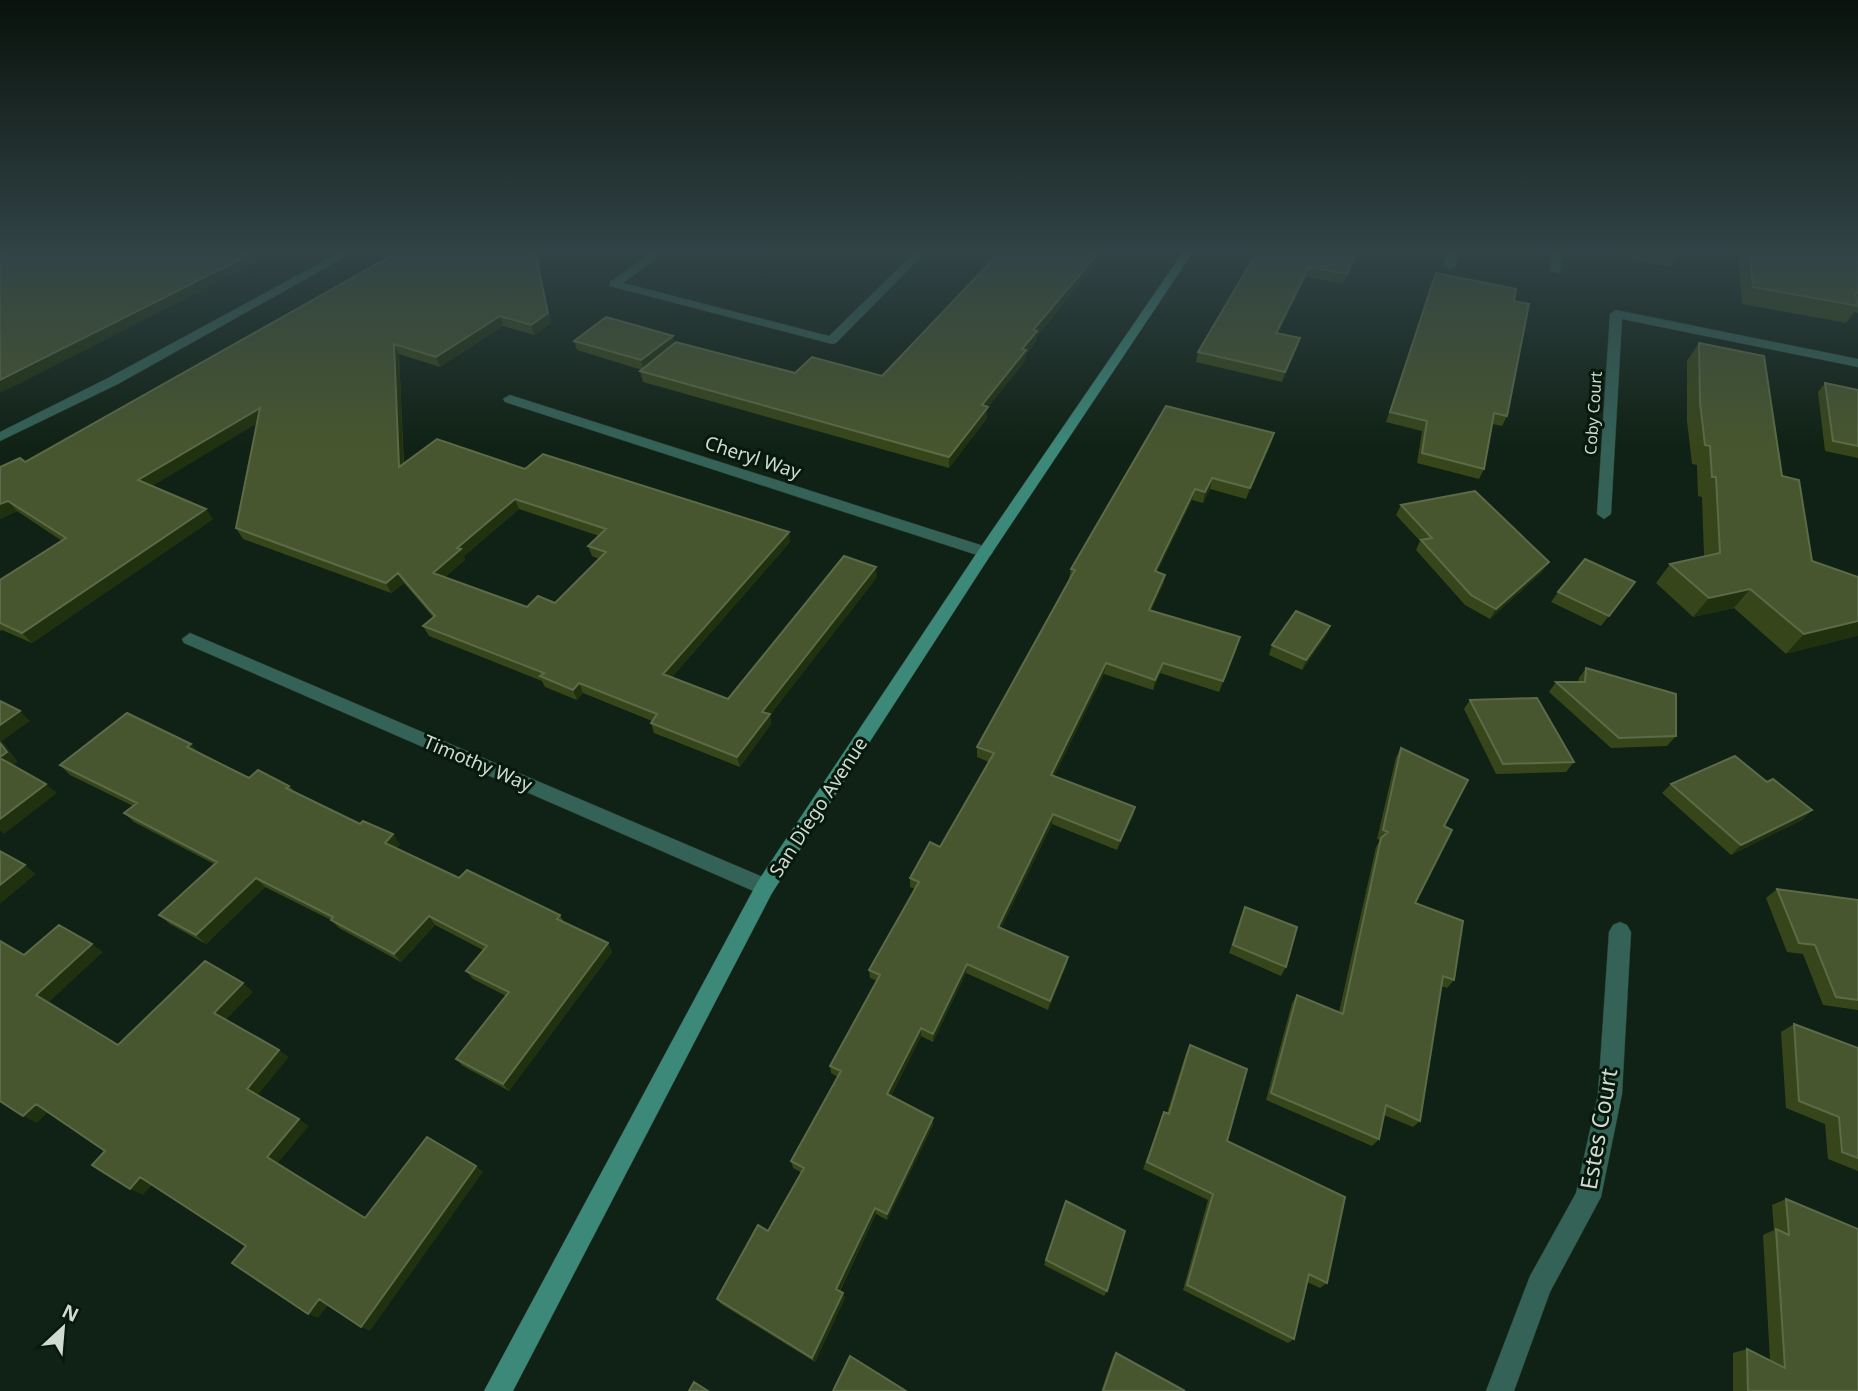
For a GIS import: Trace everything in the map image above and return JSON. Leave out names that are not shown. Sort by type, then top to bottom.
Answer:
[{"type":"street","points":[[0,437],[113,381],[230,317]]},
{"type":"street","points":[[742,317],[832,340],[855,317]]},
{"type":"street","name":"San Diego Avenue","points":[[498,1391],[765,887],[985,552],[1144,317]]},
{"type":"street","name":"Coby Court","points":[[1604,514],[1616,317]]},
{"type":"street","name":"Coby Court","points":[[1630,317],[1858,363]]},
{"type":"street","name":"Cheryl Way","points":[[510,399],[985,552]]},
{"type":"street","name":"Timothy Way","points":[[190,639],[765,887]]},
{"type":"street","name":"Estes Court","points":[[1500,1391],[1539,1284],[1588,1197],[1610,1094],[1620,932]]},
{"type":"building","points":[[0,317],[126,317],[0,380]]},
{"type":"building","points":[[283,317],[499,317],[436,357],[394,344],[399,467],[437,439],[525,469],[543,454],[789,532],[663,674],[728,699],[844,556],[876,567],[762,712],[770,714],[737,757],[651,723],[657,714],[579,683],[573,690],[540,676],[544,673],[423,626],[435,616],[398,573],[386,583],[236,528],[260,408],[138,480],[206,509],[22,633],[0,623],[0,580],[66,538],[8,501],[0,504],[0,467],[20,458],[25,462]],"holes":[[[515,499],[606,529],[588,546],[606,552],[555,603],[538,596],[527,607],[433,573],[461,549],[457,548]]]},
{"type":"building","points":[[503,317],[542,317],[531,325]]},
{"type":"building","points":[[606,317],[673,336],[641,360],[574,341]]},
{"type":"building","points":[[938,317],[1044,317],[1033,330],[1037,331],[1022,349],[1026,350],[982,405],[988,407],[949,457],[640,371],[676,342],[795,373],[812,357],[882,376]]},
{"type":"building","points":[[1219,317],[1284,317],[1276,333],[1300,338],[1285,372],[1198,352]]},
{"type":"building","points":[[1421,317],[1526,317],[1507,416],[1494,413],[1484,469],[1422,453],[1427,421],[1390,412]]},
{"type":"building","points":[[1699,343],[1764,356],[1782,476],[1799,480],[1812,561],[1858,577],[1858,621],[1804,634],[1750,589],[1709,598],[1670,564],[1720,553],[1716,477],[1712,477],[1710,446],[1705,445],[1700,402]]},
{"type":"building","points":[[1825,383],[1858,390],[1858,446],[1833,441]]},
{"type":"building","points":[[1166,406],[1274,433],[1250,488],[1212,478],[1205,492],[1195,489],[1155,571],[1165,575],[1149,610],[1240,637],[1223,681],[1163,663],[1155,680],[1106,663],[1051,775],[1135,807],[1120,841],[1053,814],[998,927],[1068,957],[1050,1001],[967,964],[933,1034],[921,1028],[887,1094],[933,1118],[887,1214],[875,1208],[836,1289],[843,1293],[812,1358],[717,1299],[758,1225],[768,1231],[804,1168],[791,1161],[841,1071],[830,1066],[880,975],[869,970],[919,882],[910,878],[930,842],[940,847],[994,753],[977,747],[1075,570],[1071,569]]},
{"type":"building","points":[[1475,491],[1549,562],[1496,609],[1471,595],[1421,540],[1432,538],[1401,505]]},
{"type":"building","points":[[1585,559],[1635,582],[1609,616],[1558,592]]},
{"type":"building","points":[[1296,611],[1330,626],[1306,660],[1272,645]]},
{"type":"building","points":[[1586,668],[1676,694],[1676,736],[1619,738],[1556,682],[1585,682]]},
{"type":"building","points":[[1537,698],[1574,762],[1503,764],[1470,700]]},
{"type":"building","points":[[0,701],[20,711],[0,725]]},
{"type":"building","points":[[127,713],[191,744],[187,747],[249,778],[258,770],[289,786],[286,788],[360,824],[363,821],[393,834],[385,843],[459,878],[467,870],[560,915],[557,919],[608,943],[503,1084],[456,1059],[509,992],[466,971],[487,946],[429,916],[394,954],[331,920],[333,917],[256,878],[196,935],[159,915],[217,862],[124,813],[137,803],[60,765]]},
{"type":"building","points":[[0,743],[7,752],[0,757]]},
{"type":"building","points":[[1401,748],[1468,780],[1444,826],[1452,830],[1415,903],[1463,921],[1454,980],[1443,976],[1420,1121],[1386,1105],[1379,1139],[1271,1093],[1297,995],[1343,1014],[1381,838],[1388,832],[1383,830]]},
{"type":"building","points":[[1735,756],[1767,782],[1773,779],[1812,810],[1741,845],[1671,784]]},
{"type":"building","points":[[0,758],[46,784],[0,819]]},
{"type":"building","points":[[0,851],[25,865],[0,885]]},
{"type":"building","points":[[1777,889],[1858,900],[1858,1000],[1836,997],[1815,945],[1799,943]]},
{"type":"building","points":[[1245,907],[1297,927],[1286,967],[1233,945]]},
{"type":"building","points":[[59,925],[92,944],[36,995],[118,1045],[205,961],[243,983],[214,1013],[279,1050],[247,1089],[299,1119],[267,1157],[365,1218],[427,1137],[476,1166],[361,1327],[319,1299],[308,1314],[232,1263],[246,1246],[140,1177],[130,1189],[92,1165],[105,1151],[36,1104],[23,1116],[0,1101],[0,941],[24,955]]},
{"type":"building","points":[[1794,1024],[1858,1048],[1858,1158],[1842,1152],[1839,1117],[1799,1101]]},
{"type":"building","points":[[1190,1045],[1247,1069],[1227,1141],[1345,1197],[1327,1283],[1309,1274],[1294,1339],[1187,1285],[1213,1194],[1147,1162],[1164,1112],[1169,1114]]},
{"type":"building","points":[[1786,1199],[1858,1229],[1858,1391],[1748,1391],[1747,1349],[1785,1368],[1776,1229],[1789,1235]]},
{"type":"building","points":[[1066,1201],[1125,1231],[1107,1291],[1046,1260]]},
{"type":"building","points":[[1116,1353],[1185,1391],[1103,1391]]},
{"type":"building","points":[[850,1356],[906,1391],[833,1391]]},
{"type":"building","points":[[694,1382],[708,1391],[689,1391]]}]
